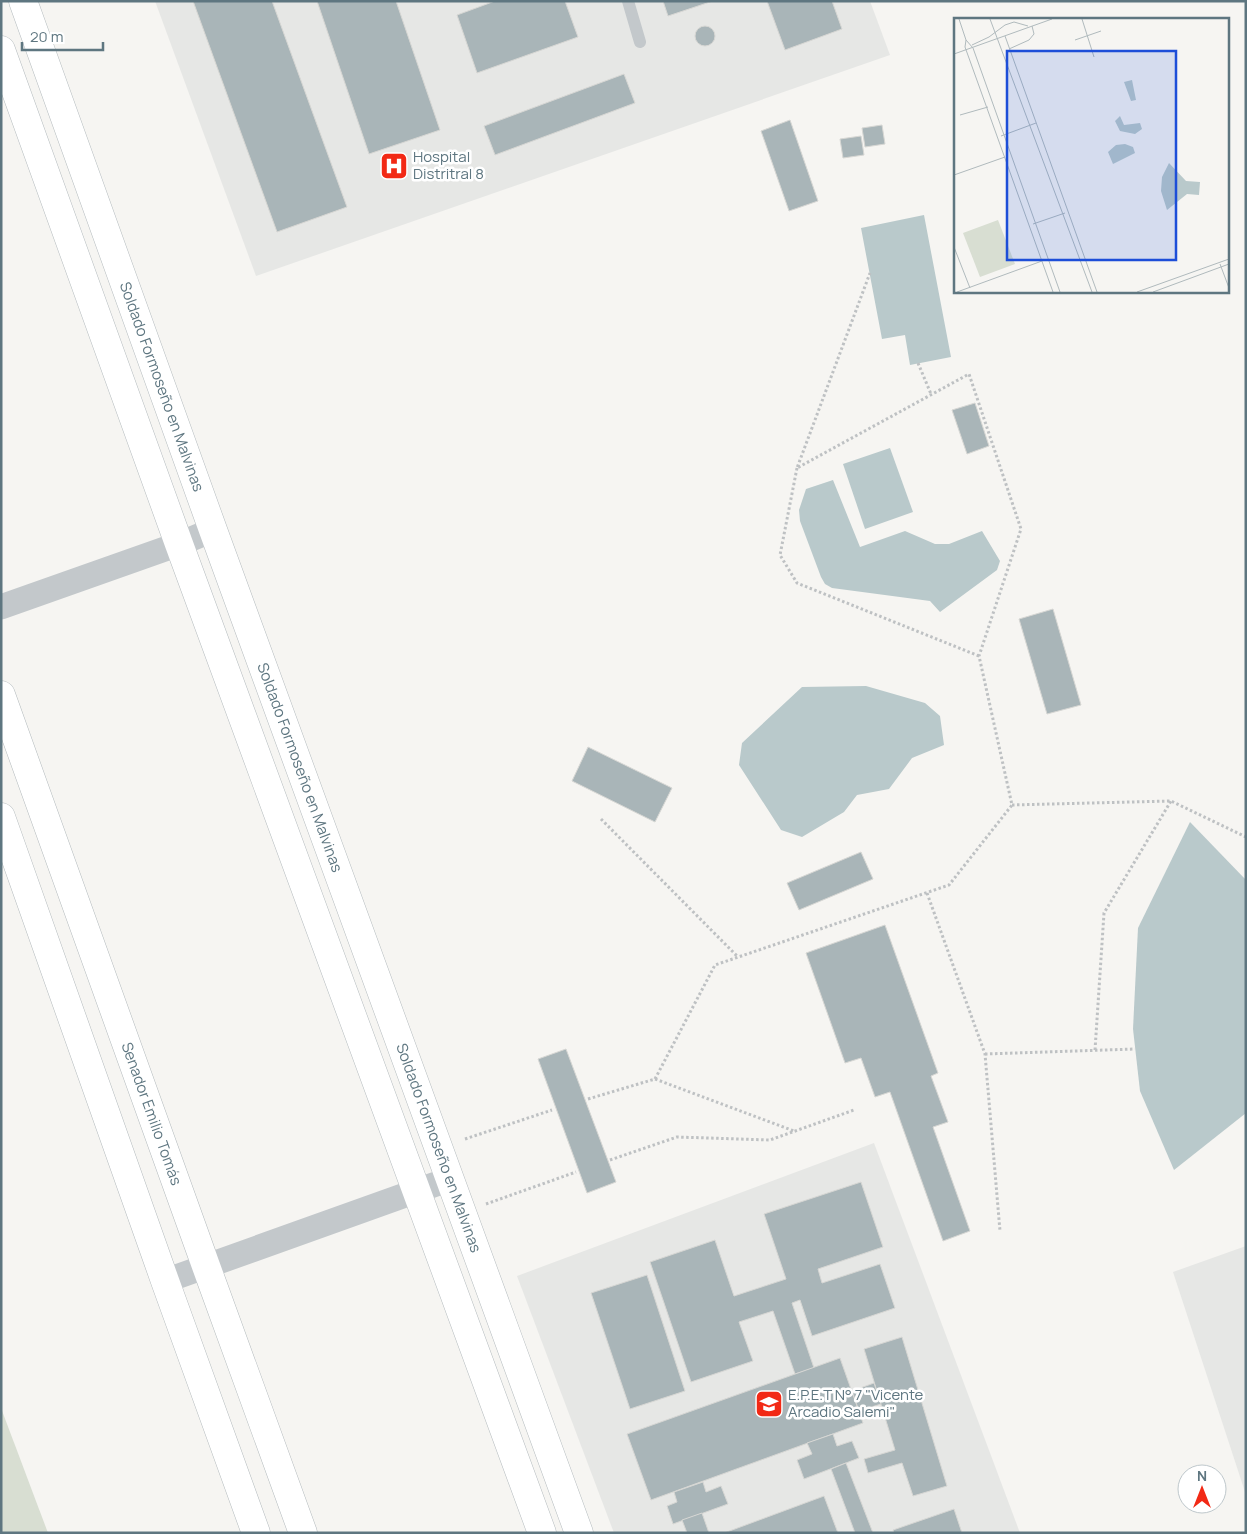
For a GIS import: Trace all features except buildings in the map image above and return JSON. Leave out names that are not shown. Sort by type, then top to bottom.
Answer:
[{"type":"main road","name":"Soldado Formoseño en Malvinas","points":[[23,1],[213,530],[579,1533]]},
{"type":"main road","points":[[1,50],[179,544],[542,1533]]},
{"type":"main road","name":"Senador Emilio Tomás","points":[[1,695],[303,1533]]},
{"type":"main road","points":[[1,817],[256,1533]]},
{"type":"street","points":[[1,606],[179,544],[213,530]]},
{"type":"street","points":[[165,1281],[450,1179]]},
{"type":"lane","points":[[628,1],[640,42]]},
{"type":"path","points":[[870,273],[797,468],[780,555],[797,583],[979,656]]},
{"type":"path","points":[[918,363],[931,394]]},
{"type":"path","points":[[797,468],[968,374],[1021,529],[979,656],[1012,804]]},
{"type":"path","points":[[1012,804],[1171,801],[1246,837]]},
{"type":"path","points":[[1095,1050],[1104,913],[1171,801]]},
{"type":"path","points":[[655,1080],[715,965],[949,886],[1012,804]]},
{"type":"path","points":[[601,819],[738,957]]},
{"type":"path","points":[[927,893],[985,1054],[1000,1231]]},
{"type":"path","points":[[985,1054],[1135,1049]]},
{"type":"path","points":[[588,1099],[655,1080],[795,1131]]},
{"type":"path","points":[[438,1147],[552,1110]]},
{"type":"path","points":[[610,1160],[677,1137],[770,1140],[854,1110]]},
{"type":"path","points":[[462,1213],[576,1172]]},
{"type":"shaded area","name":"Hospital Distritral 8","points":[[155,1],[870,1],[890,55],[256,276]]},
{"type":"shaded area","points":[[924,215],[951,357],[910,365],[905,335],[882,339],[861,228]]},
{"type":"shaded area","points":[[890,448],[913,512],[865,529],[843,464]]},
{"type":"shaded area","points":[[833,480],[860,547],[905,531],[935,544],[949,544],[982,531],[1000,561],[997,570],[940,612],[930,601],[832,588],[825,584],[821,577],[800,521],[799,510],[806,489]]},
{"type":"shaded area","points":[[866,686],[925,703],[940,716],[944,745],[912,758],[889,789],[857,795],[844,812],[802,837],[781,830],[739,765],[742,743],[802,687]]},
{"type":"shaded area","points":[[1190,822],[1246,880],[1246,1113],[1174,1170],[1140,1091],[1133,1029],[1138,928]]},
{"type":"shaded area","name":"E.P.E.T N° 7 \"Vicente Arcadio Salemi\"","points":[[874,1143],[1020,1533],[614,1533],[517,1276]]},
{"type":"shaded area","points":[[1246,1246],[1246,1495],[1173,1272]]},
{"type":"shaded area","points":[[1,1408],[48,1533],[1,1533]]},
{"type":"place","name":"Hospital Distritral 8","points":[[394,166]]},
{"type":"place","name":"E.P.E.T N° 7 \"Vicente Arcadio Salemi\"","points":[[769,1404]]}]
